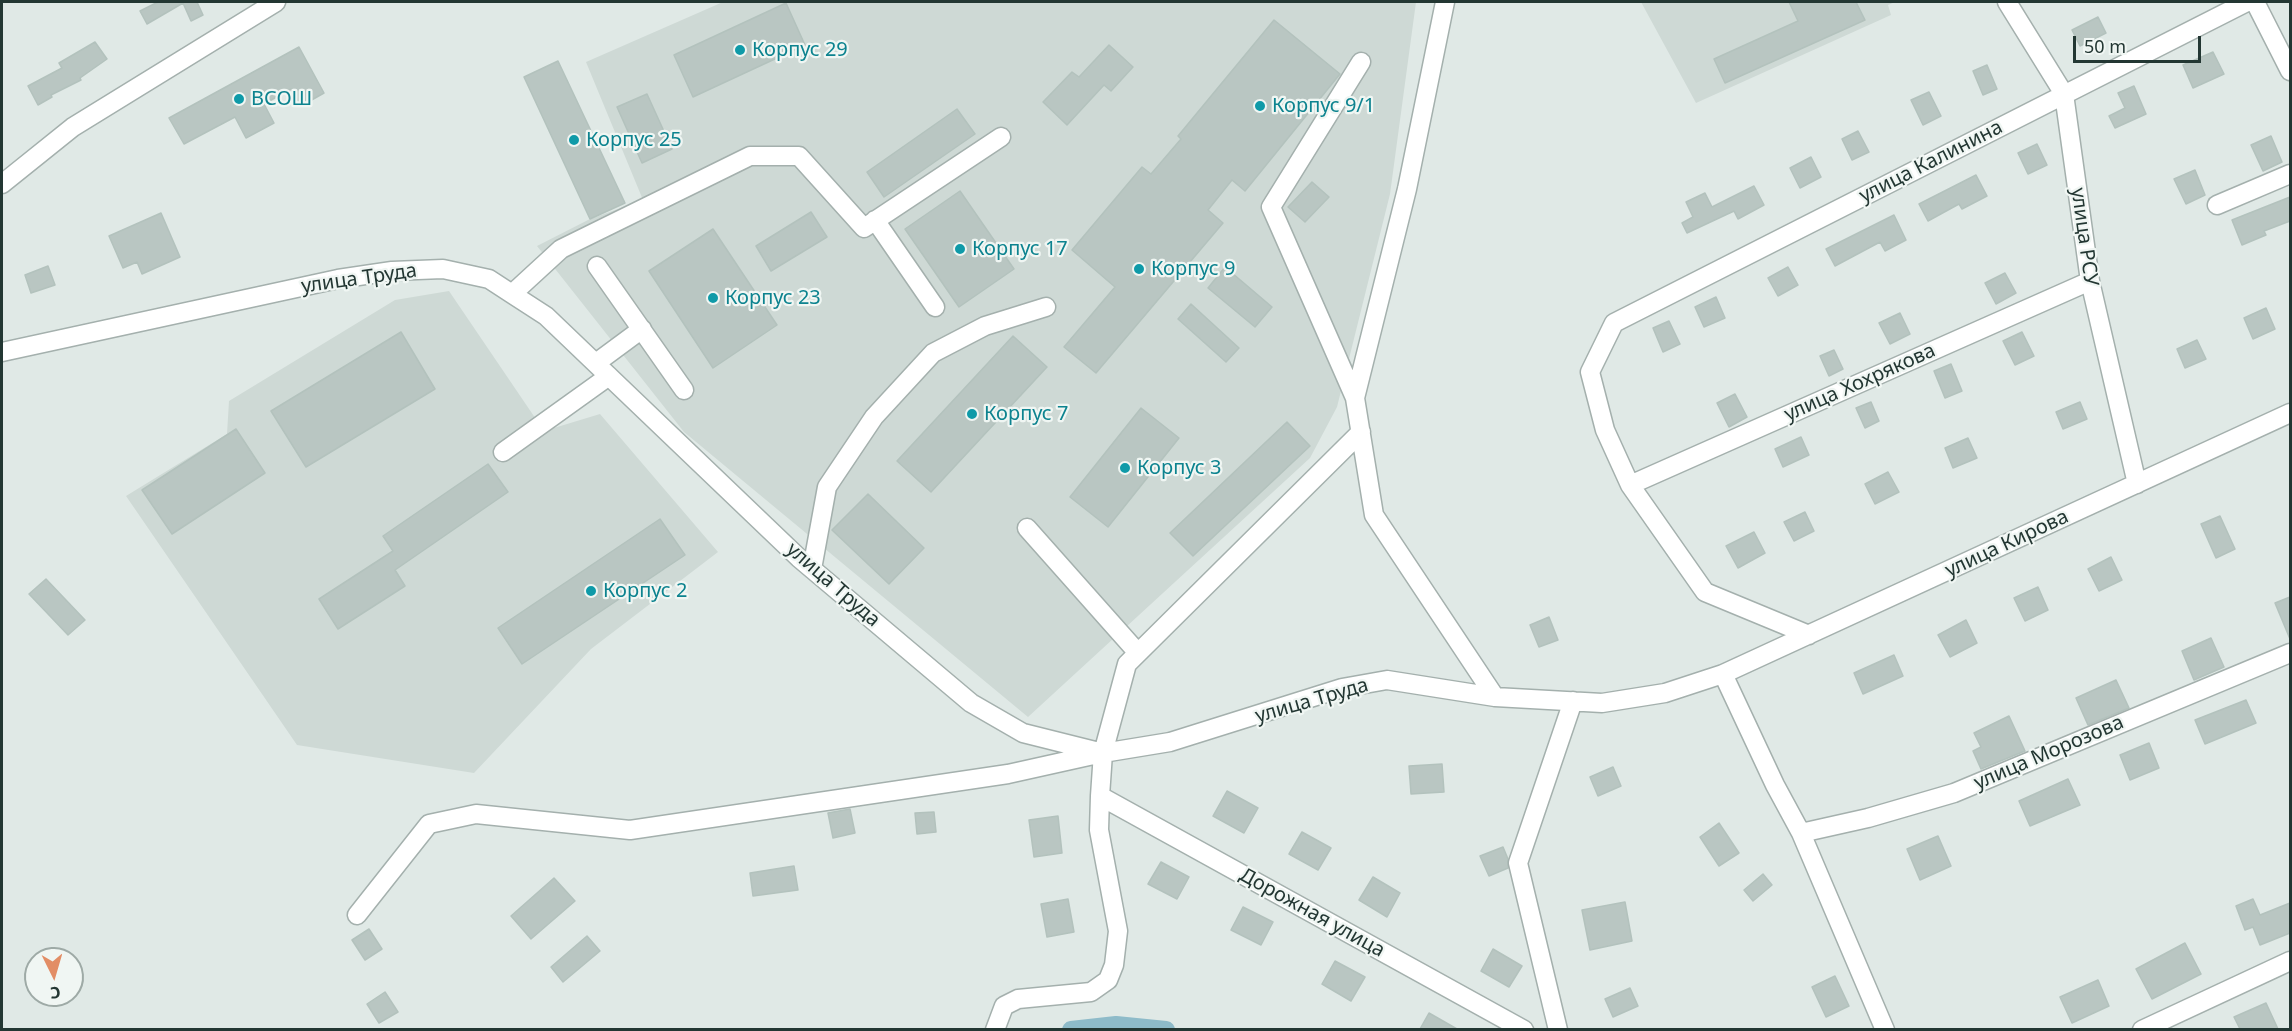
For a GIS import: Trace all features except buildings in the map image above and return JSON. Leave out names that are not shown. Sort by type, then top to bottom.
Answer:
[{"type":"street","points":[[2,184],[73,127],[276,2]]},
{"type":"street","points":[[1355,398],[1407,189],[1445,2]]},
{"type":"street","name":"улица РСУ","points":[[2007,2],[2064,94],[2090,281],[2138,484]]},
{"type":"street","name":"улица Калинина","points":[[1630,485],[1605,430],[1590,372],[1614,323],[2247,2]]},
{"type":"street","points":[[2254,2],[2290,71]]},
{"type":"street","points":[[1361,62],[1271,207],[1355,398],[1374,515],[1495,697]]},
{"type":"street","points":[[512,294],[561,249],[750,156],[800,156],[864,228],[1001,136]]},
{"type":"street","points":[[2217,206],[2290,174]]},
{"type":"street","points":[[875,220],[935,307]]},
{"type":"street","points":[[597,266],[684,390]]},
{"type":"street","name":"улица Труда","points":[[2,352],[338,279],[392,271],[442,269],[489,279],[546,316],[812,569],[971,703],[1023,733],[1103,753],[1170,742],[1342,688],[1387,680],[1495,697],[1602,703],[1665,693],[1723,674]]},
{"type":"street","name":"улица Хохрякова","points":[[1630,485],[2090,281]]},
{"type":"street","points":[[812,569],[827,487],[874,417],[933,353],[986,326],[1046,307]]},
{"type":"street","points":[[503,452],[602,370],[642,329]]},
{"type":"street","name":"улица Кирова","points":[[1723,674],[2290,413]]},
{"type":"street","points":[[995,1029],[1004,1006],[1018,999],[1091,992],[1108,980],[1114,965],[1118,931],[1099,830],[1100,796],[1103,753],[1127,664],[1361,432]]},
{"type":"street","points":[[1630,485],[1705,592],[1809,635]]},
{"type":"street","points":[[1027,528],[1138,653]]},
{"type":"street","name":"улица Морозова","points":[[1802,832],[1868,818],[1954,793],[2290,653]]},
{"type":"street","points":[[1723,674],[1775,785],[1802,832],[1885,1029]]},
{"type":"street","points":[[1555,1029],[1518,863],[1573,701]]},
{"type":"street","points":[[357,915],[429,824],[477,814],[630,830],[1008,774],[1103,753]]},
{"type":"street","name":"Дорожная улица","points":[[1100,796],[1524,1029]]},
{"type":"street","points":[[2142,1029],[2290,960]]},
{"type":"shaded area","points":[[723,2],[1416,2],[1390,194],[1337,407],[1310,458],[1028,717],[684,432],[537,246],[590,219],[643,200],[586,62]]},
{"type":"shaded area","points":[[1641,2],[1895,2],[1888,5],[1891,15],[1696,103]]},
{"type":"shaded area","points":[[449,291],[544,431],[600,414],[718,552],[591,649],[474,773],[297,745],[126,496],[227,434],[229,401],[395,300]]},
{"type":"waterway","points":[[1071,1030],[1116,1025],[1166,1030]]},
{"type":"place","name":"Корпус 29","points":[[740,50]]},
{"type":"place","name":"ВСОШ","points":[[239,99]]},
{"type":"place","name":"Корпус 9/1","points":[[1260,106]]},
{"type":"place","name":"Корпус 25","points":[[574,140]]},
{"type":"place","name":"Корпус 17","points":[[960,249]]},
{"type":"place","name":"Корпус 9","points":[[1139,269]]},
{"type":"place","name":"Корпус 23","points":[[713,298]]},
{"type":"place","name":"Корпус 7","points":[[972,414]]},
{"type":"place","name":"Корпус 3","points":[[1125,468]]},
{"type":"place","name":"Корпус 2","points":[[591,591]]}]
